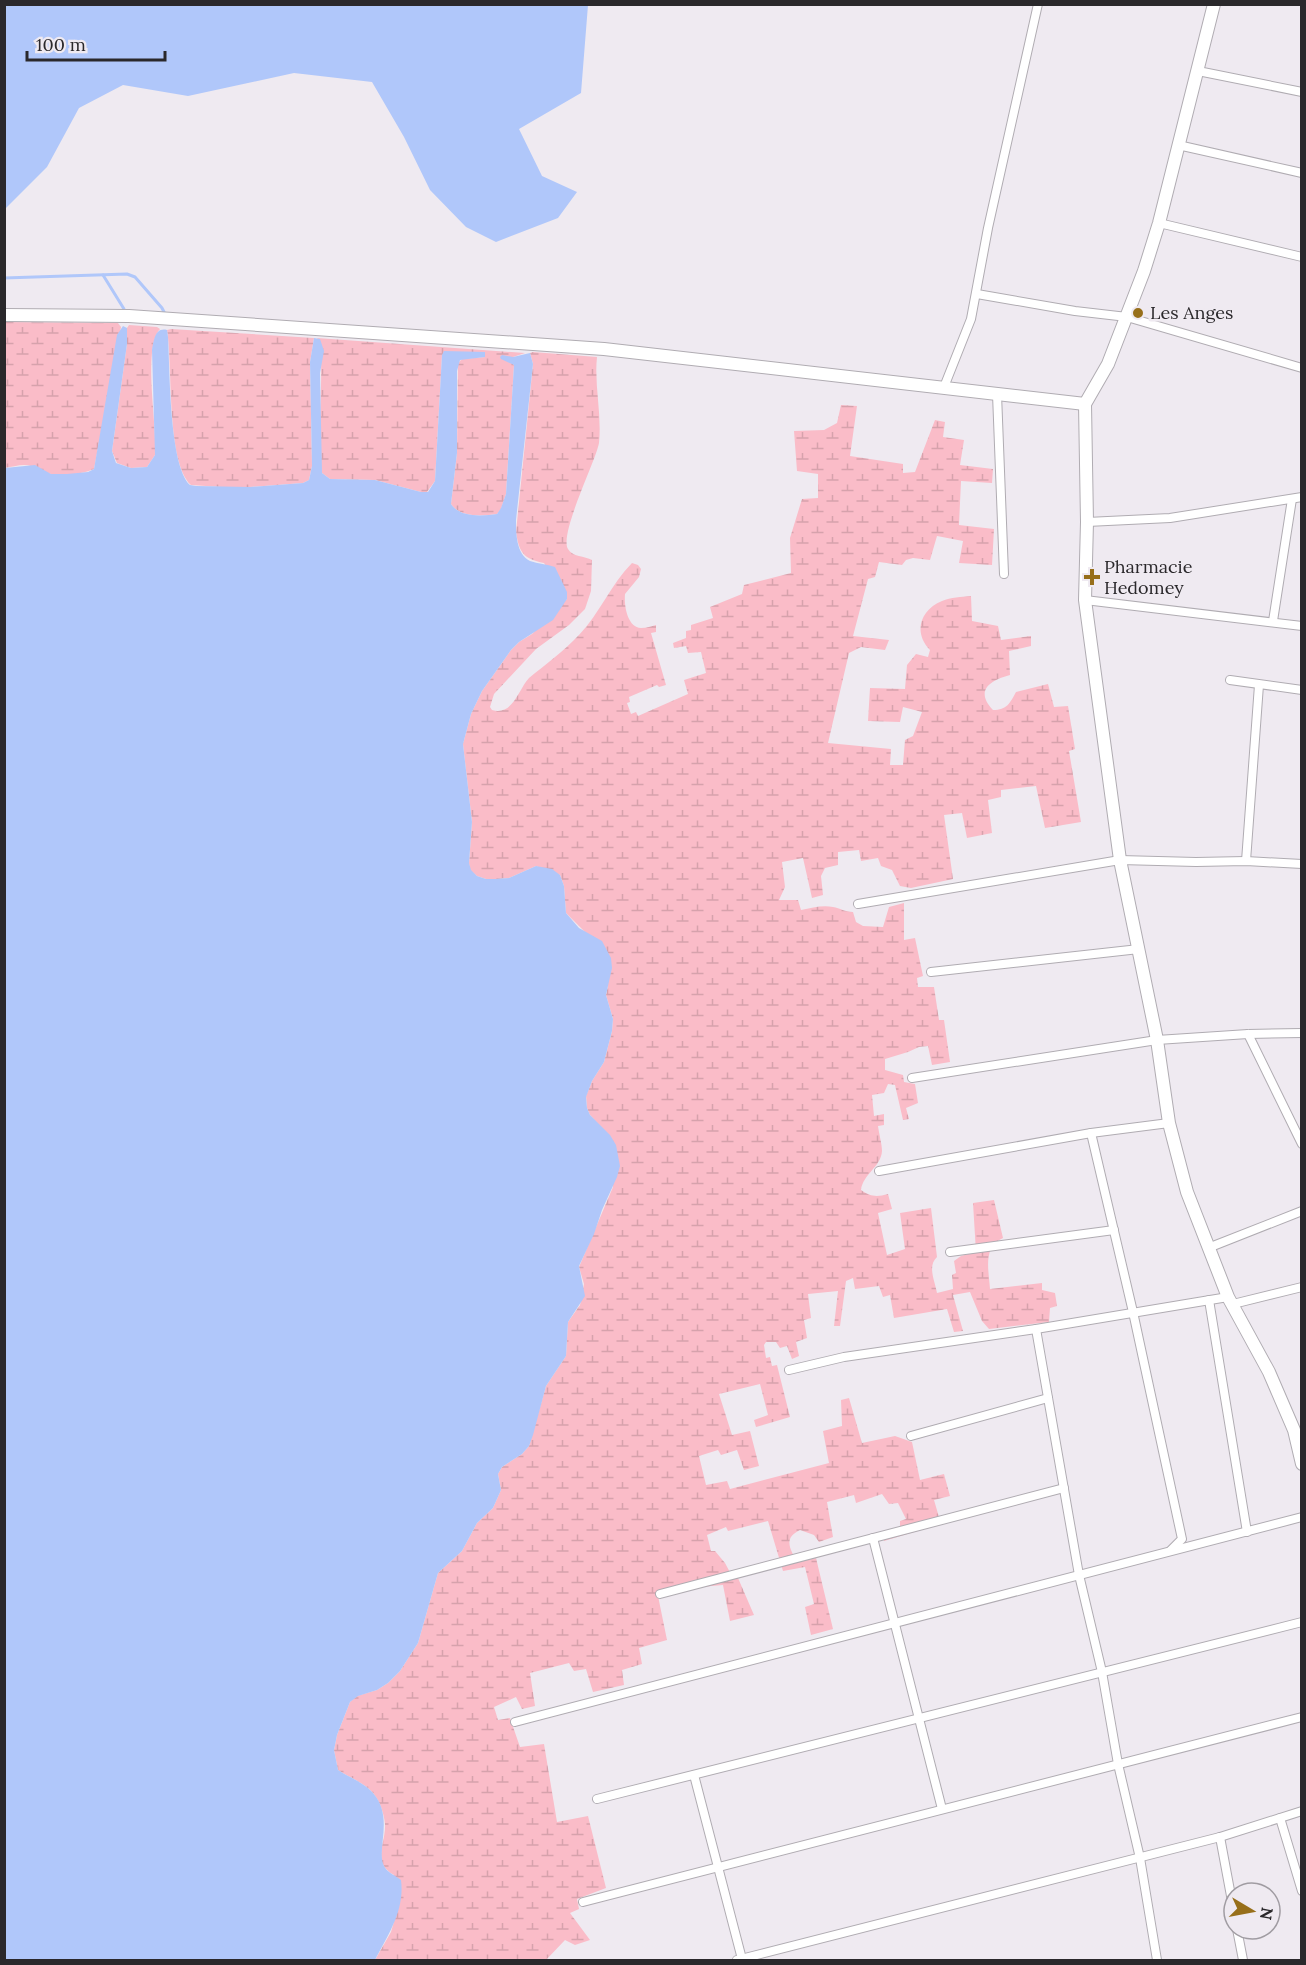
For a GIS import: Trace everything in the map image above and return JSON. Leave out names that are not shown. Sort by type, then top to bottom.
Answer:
[{"type":"street","points":[[944,387],[971,319],[988,228],[1038,4]]},
{"type":"street","points":[[1214,4],[1159,223],[1144,271],[1108,364],[1085,404],[1087,522],[1085,600],[1120,860],[1157,1040],[1169,1123],[1186,1192],[1230,1300],[1298,1428],[1302,1464]]},
{"type":"street","points":[[1198,71],[1302,92]]},
{"type":"street","points":[[1178,145],[1302,173]]},
{"type":"street","points":[[1159,223],[1302,257]]},
{"type":"street","points":[[977,294],[1127,316],[1302,368]]},
{"type":"street","points":[[4,315],[129,316],[604,349],[1085,404]]},
{"type":"street","points":[[998,394],[1004,574]]},
{"type":"street","points":[[1087,522],[1178,517],[1302,497]]},
{"type":"street","points":[[1273,621],[1292,499]]},
{"type":"street","points":[[1085,600],[1302,626]]},
{"type":"street","points":[[1230,680],[1302,690]]},
{"type":"street","points":[[1246,861],[1259,685]]},
{"type":"street","points":[[858,904],[1120,860],[1302,864]]},
{"type":"street","points":[[931,972],[1139,949]]},
{"type":"street","points":[[912,1078],[1157,1040],[1302,1033]]},
{"type":"street","points":[[1248,1034],[1302,1144]]},
{"type":"street","points":[[879,1171],[1091,1133],[1169,1123]]},
{"type":"street","points":[[1091,1133],[1133,1312],[1182,1539],[1170,1552]]},
{"type":"street","points":[[1208,1248],[1302,1211]]},
{"type":"street","points":[[950,1252],[1114,1230]]},
{"type":"street","points":[[789,1370],[844,1357],[1036,1329],[1209,1300],[1230,1300],[1302,1287]]},
{"type":"street","points":[[1209,1300],[1246,1532]]},
{"type":"street","points":[[1036,1329],[1079,1575],[1102,1672],[1118,1764],[1140,1858],[1157,1960]]},
{"type":"street","points":[[911,1436],[1048,1398]]},
{"type":"street","points":[[660,1594],[1064,1488]]},
{"type":"street","points":[[515,1722],[1302,1517]]},
{"type":"street","points":[[873,1539],[942,1809]]},
{"type":"street","points":[[597,1799],[1302,1622]]},
{"type":"street","points":[[583,1902],[1302,1717]]},
{"type":"street","points":[[694,1775],[719,1867],[740,1960],[1220,1837],[1302,1811]]},
{"type":"street","points":[[1280,1818],[1302,1891]]},
{"type":"street","points":[[1220,1837],[1228,1881]]},
{"type":"street","points":[[1239,1941],[1243,1960]]},
{"type":"green space","points":[[5,322],[118,323],[121,327],[94,469],[62,475],[51,474],[28,465],[5,468]]},
{"type":"green space","points":[[129,325],[160,329],[155,339],[151,370],[155,455],[147,467],[131,468],[117,463],[112,451]]},
{"type":"green space","points":[[167,330],[314,338],[310,362],[312,466],[309,480],[303,483],[236,488],[191,485],[183,473],[174,435]]},
{"type":"green space","points":[[317,338],[525,353],[513,357],[506,494],[497,514],[466,514],[455,509],[451,504],[457,453],[458,363],[462,359],[485,357],[442,355],[435,481],[427,492],[421,492],[375,480],[330,479],[322,473],[320,461],[321,360]]},
{"type":"green space","points":[[530,353],[597,357],[599,443],[568,529],[567,541],[568,549],[572,554],[592,560],[591,591],[585,609],[569,625],[536,649],[494,694],[490,707],[492,710],[499,711],[510,706],[529,678],[579,635],[632,563],[641,569],[639,577],[625,594],[627,615],[636,627],[656,625],[656,632],[651,633],[666,685],[659,687],[657,685],[629,697],[630,702],[627,703],[631,714],[636,712],[638,716],[688,694],[684,680],[706,673],[701,652],[688,653],[686,646],[674,648],[673,643],[686,638],[686,631],[691,630],[691,625],[713,618],[710,607],[742,594],[744,585],[791,573],[790,538],[802,499],[818,498],[818,474],[797,471],[794,431],[824,430],[837,423],[841,405],[857,406],[850,456],[903,464],[903,473],[915,472],[935,420],[945,422],[943,437],[964,440],[960,465],[993,469],[992,483],[961,481],[959,525],[994,529],[992,565],[959,563],[963,541],[937,536],[930,560],[913,558],[906,560],[902,565],[879,562],[875,577],[868,579],[853,636],[889,640],[885,650],[861,647],[849,653],[828,743],[891,749],[890,765],[903,765],[905,740],[913,736],[922,712],[903,707],[900,722],[868,721],[870,688],[905,689],[907,665],[916,654],[928,657],[930,650],[922,636],[921,622],[928,610],[942,601],[971,596],[972,621],[998,626],[1001,640],[1031,636],[1031,646],[1009,651],[1010,675],[987,687],[985,697],[993,710],[1005,707],[1016,692],[1048,684],[1054,707],[1068,706],[1075,749],[1069,751],[1081,822],[1045,828],[1036,786],[1001,790],[1001,797],[988,800],[992,833],[967,838],[962,813],[944,815],[953,879],[911,888],[900,886],[892,870],[881,866],[878,858],[861,861],[859,850],[838,852],[838,865],[825,868],[821,876],[823,895],[812,898],[803,858],[782,862],[785,887],[779,900],[798,900],[801,910],[829,906],[853,912],[856,922],[863,926],[883,927],[889,907],[904,903],[904,940],[915,938],[923,976],[917,978],[918,987],[934,987],[939,1020],[944,1020],[950,1062],[932,1065],[928,1046],[885,1059],[885,1070],[903,1075],[904,1082],[915,1084],[918,1103],[906,1108],[909,1119],[903,1120],[895,1085],[888,1084],[884,1093],[872,1095],[874,1116],[884,1114],[884,1125],[878,1126],[882,1151],[879,1162],[865,1179],[861,1190],[874,1196],[888,1194],[892,1209],[878,1213],[887,1255],[905,1249],[900,1213],[931,1208],[937,1257],[932,1265],[933,1279],[937,1293],[953,1289],[952,1275],[956,1273],[954,1261],[961,1256],[976,1252],[973,1203],[994,1200],[1003,1238],[996,1242],[989,1253],[990,1289],[1042,1283],[1042,1290],[1055,1293],[1057,1306],[1050,1308],[1049,1322],[989,1329],[982,1321],[970,1292],[953,1295],[963,1331],[954,1332],[947,1309],[894,1318],[890,1295],[883,1297],[879,1286],[855,1289],[853,1278],[846,1281],[840,1326],[834,1326],[838,1291],[808,1294],[811,1318],[804,1320],[807,1338],[796,1342],[799,1356],[792,1359],[787,1346],[780,1348],[776,1342],[766,1342],[764,1345],[766,1358],[770,1357],[772,1366],[777,1365],[790,1417],[756,1427],[754,1420],[768,1415],[760,1384],[719,1394],[732,1435],[750,1431],[759,1466],[744,1470],[737,1450],[721,1455],[718,1450],[699,1456],[706,1485],[727,1481],[730,1489],[829,1463],[823,1431],[842,1426],[841,1400],[849,1398],[862,1443],[895,1436],[912,1442],[920,1480],[944,1474],[950,1496],[934,1500],[941,1524],[884,1541],[882,1533],[900,1527],[900,1521],[906,1519],[898,1503],[889,1504],[882,1494],[856,1503],[854,1495],[827,1502],[833,1537],[819,1542],[814,1535],[800,1530],[790,1540],[790,1548],[797,1562],[816,1558],[833,1629],[811,1635],[805,1607],[814,1604],[805,1567],[783,1571],[768,1521],[728,1531],[726,1527],[707,1535],[711,1551],[715,1551],[725,1563],[733,1578],[738,1578],[754,1615],[730,1621],[723,1585],[657,1591],[667,1640],[639,1648],[642,1664],[622,1670],[624,1685],[593,1692],[586,1669],[574,1671],[569,1663],[530,1673],[535,1706],[522,1709],[516,1697],[494,1707],[498,1720],[510,1718],[520,1747],[544,1744],[557,1822],[588,1816],[606,1888],[577,1899],[579,1909],[570,1913],[590,1940],[575,1945],[565,1940],[546,1960],[375,1960],[391,1932],[395,1918],[394,1875],[387,1870],[381,1858],[385,1824],[380,1804],[369,1789],[338,1770],[334,1750],[337,1735],[350,1702],[357,1696],[377,1690],[400,1671],[418,1643],[438,1573],[462,1551],[477,1523],[493,1508],[501,1490],[498,1474],[502,1467],[522,1454],[529,1446],[546,1386],[566,1356],[568,1322],[580,1305],[584,1284],[579,1267],[613,1187],[599,1125],[590,1115],[586,1096],[604,1062],[613,1019],[606,995],[608,986],[586,933],[566,913],[564,886],[560,875],[536,866],[509,878],[486,879],[470,870],[469,863],[472,822],[463,744],[471,714],[482,691],[511,650],[532,634],[567,599],[544,563],[531,559],[523,553],[516,532],[533,364]]},
{"type":"water","points":[[5,4],[588,5],[581,93],[519,129],[542,176],[577,192],[558,218],[496,242],[466,227],[430,190],[404,137],[372,82],[294,73],[188,96],[123,85],[79,108],[47,167],[5,209]]},
{"type":"water","points":[[123,326],[127,328],[127,344],[112,451],[116,463],[131,468],[147,467],[155,455],[152,350],[154,338],[158,332],[167,330],[174,438],[183,474],[190,485],[196,486],[250,487],[303,483],[309,480],[312,466],[310,362],[314,338],[320,339],[324,351],[320,373],[322,473],[330,479],[375,480],[428,492],[435,481],[442,355],[444,351],[485,352],[485,357],[460,360],[457,371],[457,453],[451,504],[460,512],[472,515],[497,514],[506,494],[514,365],[500,357],[530,353],[533,364],[516,520],[517,537],[519,548],[525,558],[555,567],[567,592],[567,599],[553,620],[519,642],[511,650],[482,691],[471,714],[463,744],[472,822],[469,863],[471,870],[477,876],[486,879],[509,878],[536,866],[552,869],[560,875],[564,886],[566,913],[579,928],[602,941],[611,958],[612,968],[606,995],[613,1019],[612,1031],[604,1062],[592,1081],[586,1097],[590,1115],[610,1135],[616,1145],[620,1166],[579,1266],[585,1296],[568,1322],[566,1356],[546,1386],[529,1446],[522,1454],[502,1467],[498,1474],[501,1490],[493,1508],[477,1523],[462,1551],[438,1573],[418,1643],[400,1671],[377,1690],[358,1696],[350,1702],[337,1735],[334,1750],[338,1770],[365,1786],[380,1803],[384,1825],[383,1862],[387,1870],[401,1880],[402,1891],[398,1912],[375,1960],[5,1960],[5,468],[35,465],[51,474],[88,472],[94,469],[117,335]]},
{"type":"waterway","points":[[4,278],[127,274],[135,277],[165,314]]},
{"type":"waterway","points":[[103,275],[124,309]]},
{"type":"place","name":"Les Anges","points":[[1138,313]]},
{"type":"place","name":"Pharmacie Hedomey","points":[[1092,577]]}]
